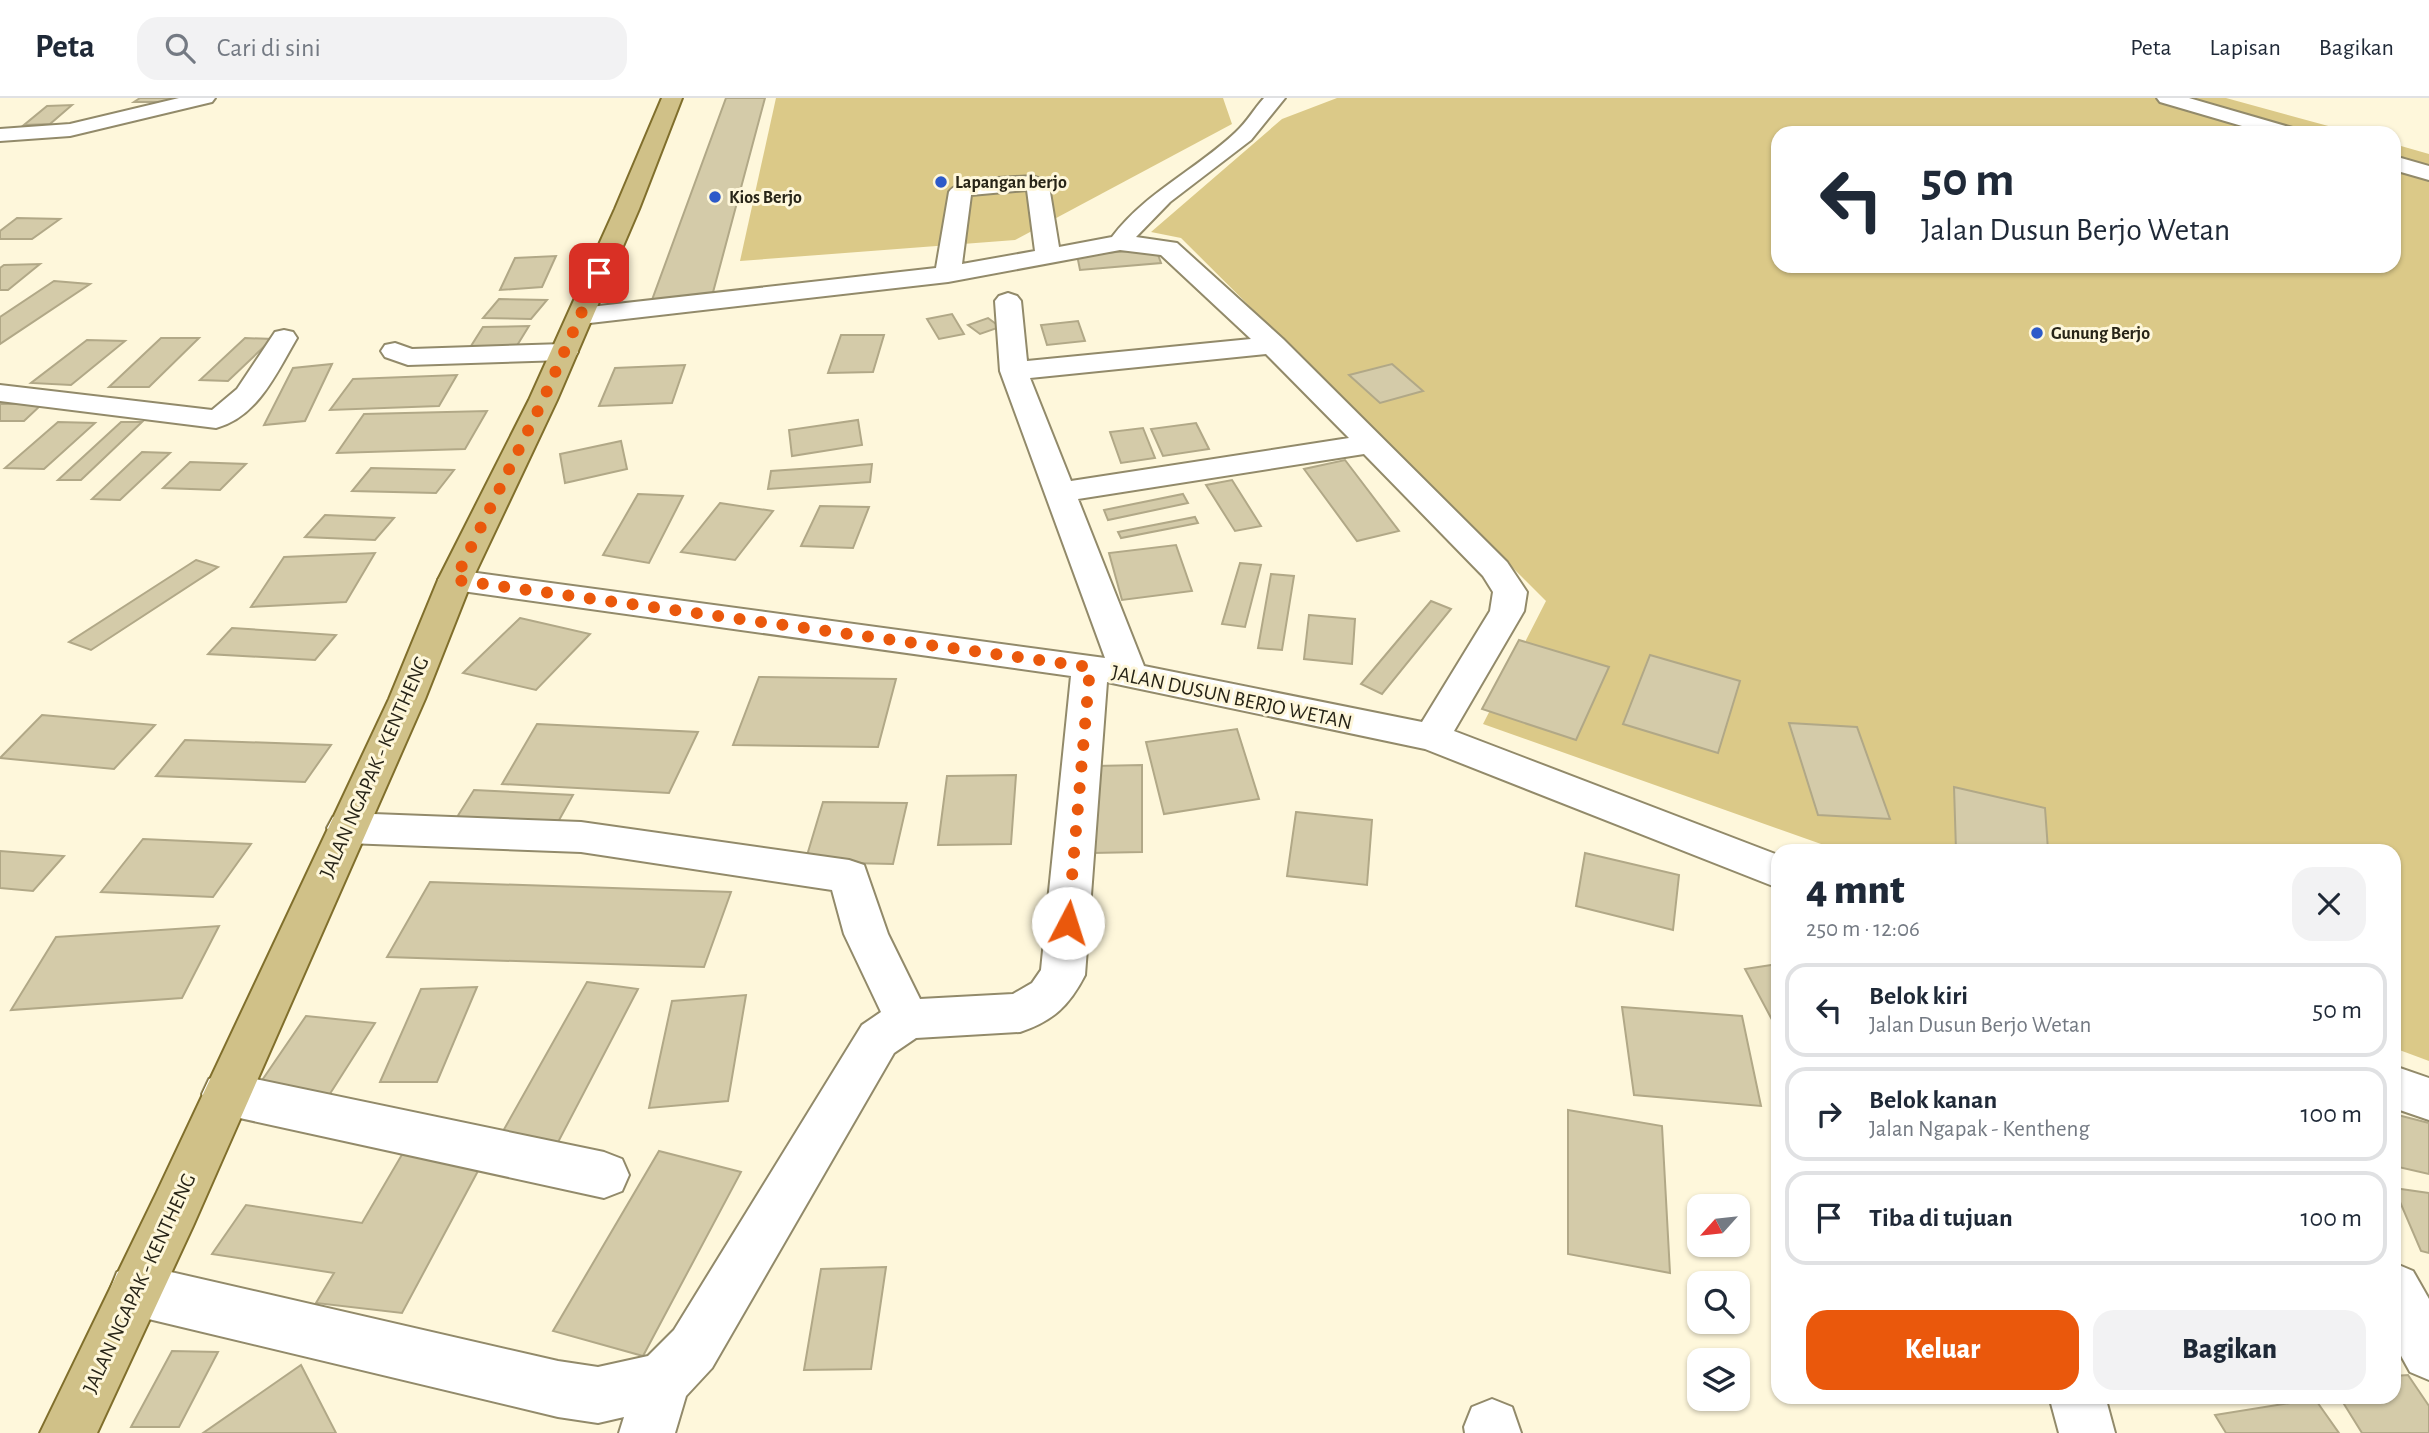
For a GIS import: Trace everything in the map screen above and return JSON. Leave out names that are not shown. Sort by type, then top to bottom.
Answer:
[{"type":"main road","name":"JALAN NGAPAK - KENTHENG","points":[[68,1433],[407,699],[455,580],[564,352],[672,98]]},
{"type":"street","points":[[0,135],[70,130],[205,98]]},
{"type":"street","points":[[1120,243],[1132,223],[1147,208],[1244,136],[1275,98]]},
{"type":"street","points":[[2167,98],[2265,126]]},
{"type":"street","points":[[2401,165],[2429,173]]},
{"type":"street","points":[[948,274],[960,192],[968,188],[1032,183],[1038,186],[1048,257]]},
{"type":"street","points":[[580,316],[948,274],[1120,243],[1168,248],[1273,345],[1495,569],[1510,592],[1507,611],[1432,737]]},
{"type":"street","points":[[647,1433],[663,1380],[693,1349],[878,1039],[907,1019],[1020,1013],[1048,996],[1063,975],[1110,672],[1060,492],[1014,371],[1008,300]]},
{"type":"street","points":[[0,393],[216,419],[230,414],[241,404],[284,338]]},
{"type":"street","points":[[1014,371],[1273,345]]},
{"type":"street","points":[[395,351],[408,357],[564,352]]},
{"type":"street","points":[[1060,492],[1371,444]]},
{"type":"street","name":"JALAN DUSUN BERJO WETAN","points":[[455,580],[1110,672],[1432,737],[1771,869]]},
{"type":"street","points":[[347,828],[581,838],[849,876],[866,934],[907,1019]]},
{"type":"street","points":[[2401,1089],[2429,1099]]},
{"type":"street","points":[[226,1094],[604,1175]]},
{"type":"street","points":[[136,1290],[558,1389],[598,1395],[663,1380]]},
{"type":"street","points":[[2401,1302],[2429,1353]]},
{"type":"street","points":[[2079,1404],[2087,1433]]},
{"type":"shaded area","name":"Lapangan berjo","points":[[776,98],[1223,98],[1232,124],[1015,240],[740,261]]},
{"type":"shaded area","points":[[1337,98],[2226,98],[2328,126],[1771,126],[1771,273],[2401,273],[2401,146],[2429,154],[2429,1061],[2401,1051],[2401,844],[1821,844],[1483,724],[1546,601],[1181,238],[1151,232],[1282,119]]},
{"type":"building","points":[[140,98],[174,98],[169,102],[134,102]]},
{"type":"building","name":"Kios Berjo","points":[[726,98],[765,98],[712,296],[652,300]]},
{"type":"building","points":[[72,105],[50,124],[24,125],[47,106]]},
{"type":"building","points":[[17,218],[60,219],[32,239],[0,239],[0,231]]},
{"type":"building","points":[[1156,249],[1161,263],[1080,270],[1077,255]]},
{"type":"building","points":[[556,256],[542,287],[500,290],[515,258]]},
{"type":"building","points":[[40,264],[8,290],[0,290],[0,268],[4,265]]},
{"type":"building","points":[[54,281],[90,284],[0,344],[0,317]]},
{"type":"building","points":[[499,299],[547,300],[531,319],[483,318]]},
{"type":"building","points":[[952,314],[964,334],[939,339],[927,319]]},
{"type":"building","points":[[988,318],[1000,327],[980,334],[968,325]]},
{"type":"building","points":[[1078,321],[1085,341],[1047,345],[1041,325]]},
{"type":"building","points":[[529,326],[513,352],[466,354],[483,327]]},
{"type":"building","points":[[841,335],[884,335],[873,372],[828,373]]},
{"type":"building","points":[[161,338],[199,338],[149,387],[109,387]]},
{"type":"building","points":[[245,338],[272,339],[228,381],[200,380]]},
{"type":"building","points":[[87,340],[125,341],[71,385],[31,383]]},
{"type":"building","points":[[332,364],[305,421],[264,425],[293,368]]},
{"type":"building","points":[[1392,364],[1423,391],[1380,403],[1349,375]]},
{"type":"building","points":[[685,365],[672,403],[599,406],[615,368]]},
{"type":"building","points":[[457,375],[439,406],[330,410],[353,379]]},
{"type":"building","points":[[0,404],[42,404],[24,421],[0,421]]},
{"type":"building","points":[[487,411],[465,449],[337,453],[364,414]]},
{"type":"building","points":[[858,420],[862,445],[792,456],[789,430]]},
{"type":"building","points":[[58,422],[95,423],[44,469],[5,468]]},
{"type":"building","points":[[121,422],[142,422],[81,480],[58,480]]},
{"type":"building","points":[[1196,423],[1209,449],[1163,456],[1151,429]]},
{"type":"building","points":[[1143,428],[1155,458],[1121,463],[1110,432]]},
{"type":"building","points":[[621,441],[627,469],[565,483],[560,454]]},
{"type":"building","points":[[142,452],[170,453],[120,500],[92,499]]},
{"type":"building","points":[[1345,460],[1399,531],[1357,541],[1304,469]]},
{"type":"building","points":[[190,462],[246,464],[220,490],[163,488]]},
{"type":"building","points":[[872,464],[870,482],[768,489],[771,471]]},
{"type":"building","points":[[371,468],[454,470],[436,493],[352,491]]},
{"type":"building","points":[[1232,480],[1261,526],[1235,531],[1206,485]]},
{"type":"building","points":[[638,494],[683,496],[649,563],[603,555]]},
{"type":"building","points":[[1183,494],[1188,503],[1108,520],[1104,510]]},
{"type":"building","points":[[720,503],[773,511],[735,560],[681,552]]},
{"type":"building","points":[[820,506],[869,507],[853,548],[801,546]]},
{"type":"building","points":[[325,515],[394,518],[375,540],[305,537]]},
{"type":"building","points":[[1195,517],[1198,523],[1121,538],[1118,532]]},
{"type":"building","points":[[1176,545],[1192,591],[1122,600],[1109,553]]},
{"type":"building","points":[[375,553],[346,602],[251,607],[284,557]]},
{"type":"building","points":[[196,560],[218,567],[91,650],[69,642]]},
{"type":"building","points":[[1240,563],[1261,565],[1245,627],[1222,624]]},
{"type":"building","points":[[1271,574],[1294,576],[1282,650],[1258,648]]},
{"type":"building","points":[[1431,601],[1451,609],[1382,694],[1361,684]]},
{"type":"building","points":[[1309,615],[1355,619],[1352,664],[1304,659]]},
{"type":"building","points":[[520,618],[590,634],[536,690],[463,673]]},
{"type":"building","points":[[232,628],[336,635],[315,660],[208,654]]},
{"type":"building","points":[[1519,640],[1609,667],[1576,740],[1482,709]]},
{"type":"building","points":[[1650,655],[1740,681],[1718,753],[1623,724]]},
{"type":"building","points":[[759,677],[896,679],[878,747],[733,745]]},
{"type":"building","points":[[42,715],[155,725],[114,769],[0,758]]},
{"type":"building","points":[[1789,723],[1857,727],[1890,819],[1818,815]]},
{"type":"building","points":[[537,724],[698,732],[669,793],[502,784]]},
{"type":"building","points":[[1237,729],[1259,799],[1164,814],[1146,742]]},
{"type":"building","points":[[185,740],[331,745],[305,782],[156,776]]},
{"type":"building","points":[[1142,765],[1142,852],[1092,853],[1095,766]]},
{"type":"building","points":[[1016,775],[1011,844],[938,845],[947,776]]},
{"type":"building","points":[[1954,787],[2045,808],[2048,844],[1956,844]]},
{"type":"building","points":[[474,790],[573,795],[553,831],[452,825]]},
{"type":"building","points":[[823,802],[907,803],[893,864],[805,862]]},
{"type":"building","points":[[1296,812],[1372,820],[1367,885],[1287,876]]},
{"type":"building","points":[[143,839],[251,844],[213,897],[101,892]]},
{"type":"building","points":[[0,851],[64,856],[33,891],[0,888]]},
{"type":"building","points":[[1585,853],[1679,875],[1673,930],[1576,906]]},
{"type":"building","points":[[430,882],[731,892],[704,967],[387,957]]},
{"type":"building","points":[[219,926],[182,998],[11,1010],[56,937]]},
{"type":"building","points":[[1771,965],[1771,1018],[1745,969]]},
{"type":"building","points":[[587,982],[638,989],[555,1148],[498,1140]]},
{"type":"building","points":[[477,987],[437,1082],[380,1082],[421,989]]},
{"type":"building","points":[[746,995],[728,1101],[649,1108],[672,1001]]},
{"type":"building","points":[[1622,1007],[1742,1016],[1761,1106],[1634,1095]]},
{"type":"building","points":[[306,1016],[375,1023],[326,1100],[254,1092]]},
{"type":"building","points":[[1568,1110],[1662,1126],[1670,1273],[1568,1254]]},
{"type":"building","points":[[2401,1116],[2429,1123],[2429,1174],[2401,1168]]},
{"type":"building","points":[[407,1146],[486,1156],[402,1313],[316,1303],[334,1273],[212,1254],[246,1205],[362,1223]]},
{"type":"building","points":[[659,1151],[741,1172],[643,1356],[553,1331]]},
{"type":"building","points":[[2401,1189],[2429,1193],[2429,1253],[2421,1251],[2401,1204]]},
{"type":"building","points":[[886,1267],[871,1369],[804,1370],[821,1269]]},
{"type":"building","points":[[172,1351],[218,1352],[179,1427],[131,1427]]},
{"type":"building","points":[[301,1365],[336,1433],[203,1433]]},
{"type":"building","points":[[2408,1375],[2429,1406],[2429,1433],[2362,1433],[2344,1404],[2401,1404],[2401,1376]]},
{"type":"building","points":[[2284,1404],[2319,1404],[2339,1433],[2226,1433],[2215,1415]]},
{"type":"place","name":"Lapangan berjo","points":[[941,182]]},
{"type":"place","name":"Kios Berjo","points":[[715,197]]},
{"type":"place","name":"Gunung Berjo","points":[[2037,333]]},
{"type":"route","points":[[599,273],[543,400],[455,580],[1090,667],[1068,923]]}]
